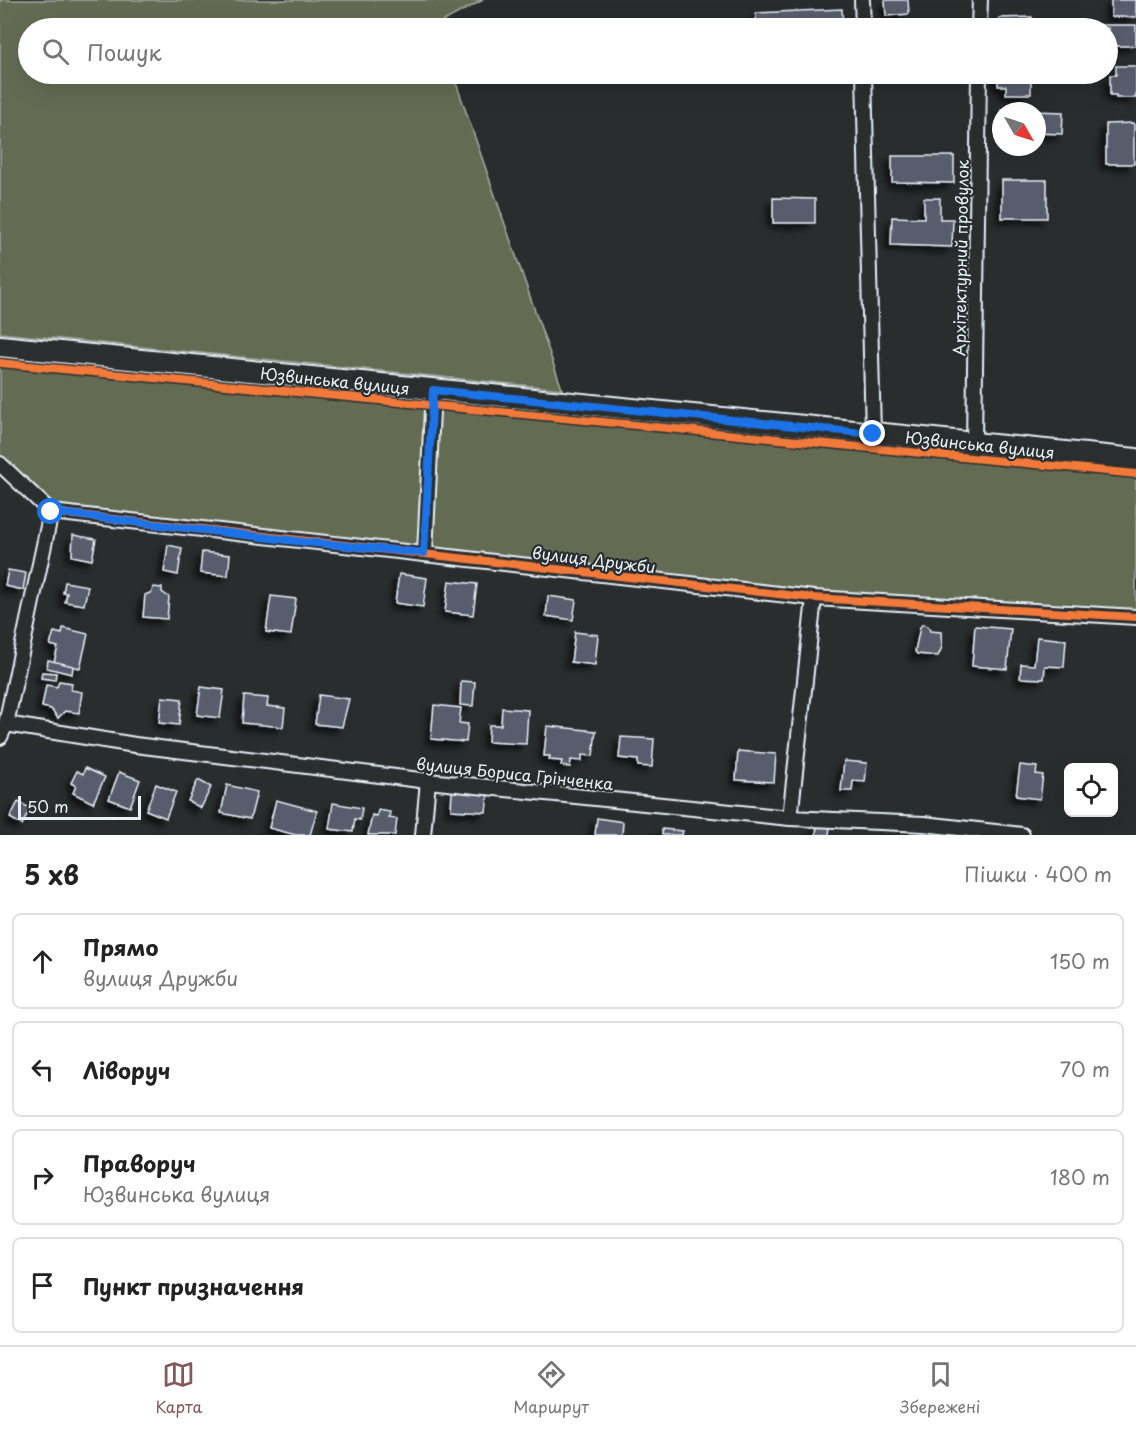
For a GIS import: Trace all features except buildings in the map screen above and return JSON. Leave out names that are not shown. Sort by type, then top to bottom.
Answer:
[{"type":"main road","name":"Юзвинська вулиця","points":[[0,346],[1136,459]]},
{"type":"street","points":[[862,0],[863,18]]},
{"type":"street","points":[[979,18],[980,0]]},
{"type":"street","points":[[864,84],[873,434]]},
{"type":"street","name":"Архітектурний провулок","points":[[974,443],[979,84]]},
{"type":"street","points":[[424,553],[433,390]]},
{"type":"street","points":[[0,464],[51,512],[3,731]]},
{"type":"street","name":"вулиця Дружби","points":[[51,512],[814,598],[1136,617]]},
{"type":"street","points":[[790,818],[814,598]]},
{"type":"street","name":"вулиця Бориса Грінченка","points":[[3,731],[135,744],[428,781],[790,818],[924,824],[1022,835]]},
{"type":"street","points":[[423,835],[428,781]]},
{"type":"green space","points":[[0,0],[483,0],[449,18],[18,18],[18,84],[456,84],[562,389],[0,333]]},
{"type":"green space","points":[[0,363],[1136,474],[1136,617],[814,598],[51,512],[0,464]]},
{"type":"cycle path","points":[[0,363],[1136,474]]},
{"type":"cycle path","points":[[51,512],[814,598],[1136,617]]},
{"type":"route","points":[[51,512],[305,542],[424,553],[433,390],[873,434]]}]
